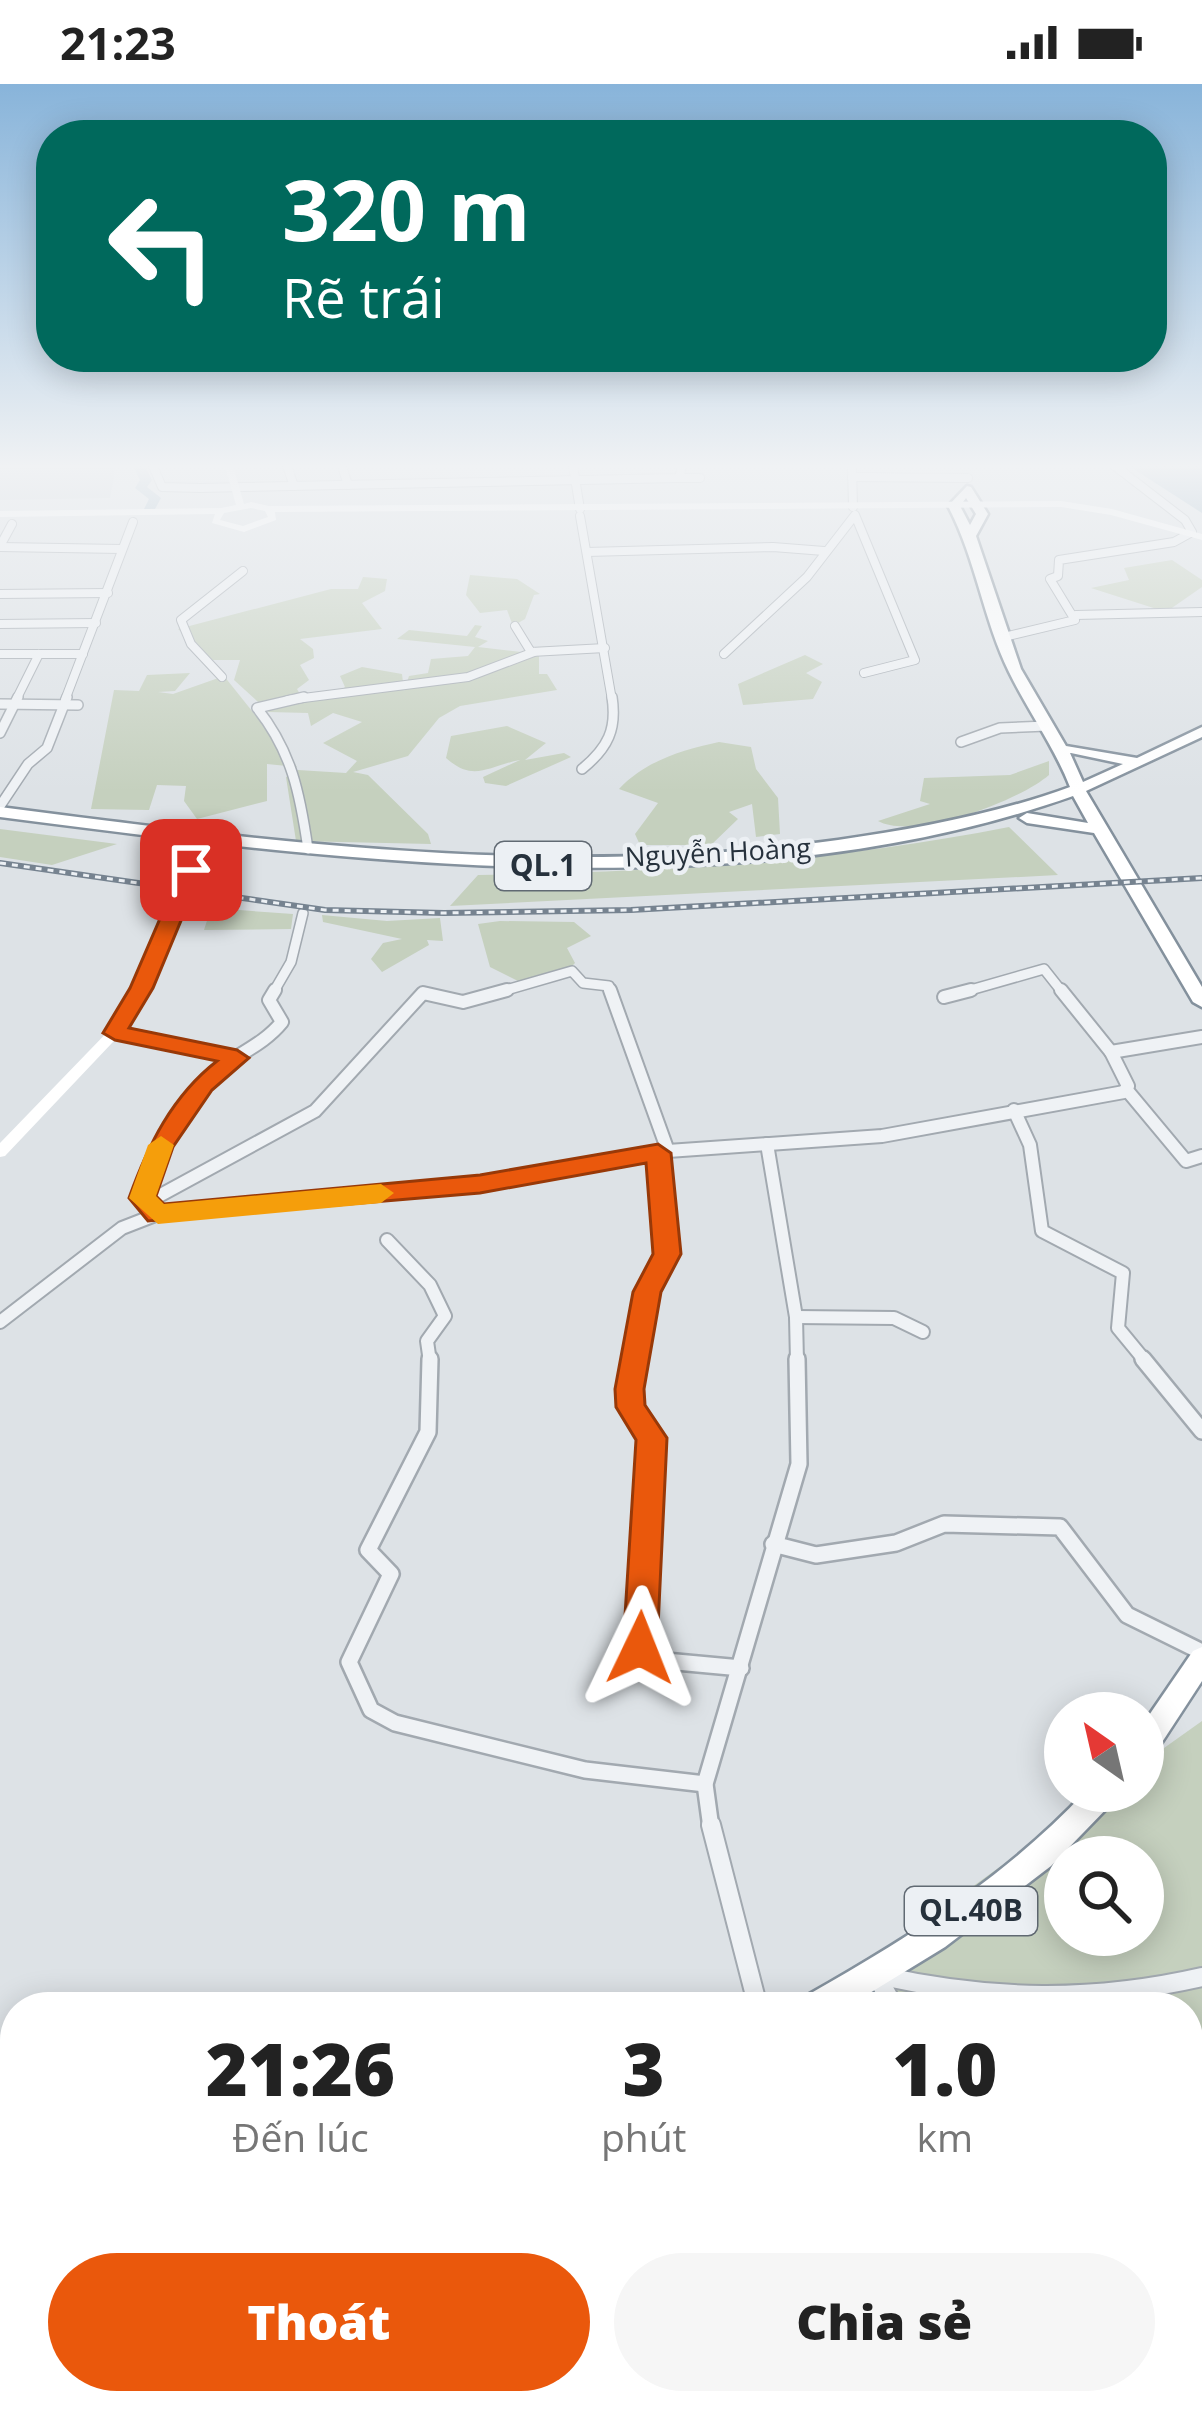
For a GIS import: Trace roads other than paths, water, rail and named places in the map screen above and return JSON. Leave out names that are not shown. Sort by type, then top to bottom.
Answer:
[{"type":"highway","points":[[983,575],[1014,662],[1088,790]]},
{"type":"highway","points":[[1014,662],[1071,748],[1103,830],[1202,1002]]},
{"type":"highway","name":"Nguyễn Hoàng","points":[[0,813],[308,849],[538,859],[758,853],[952,826],[1088,790],[1140,762],[1200,741]]},
{"type":"highway","name":"Nguyễn Hoàng","points":[[0,813],[200,847],[374,864],[719,864],[883,848],[1027,818],[1200,741]]},
{"type":"highway","points":[[1071,748],[1140,762]]},
{"type":"highway","points":[[1027,818],[1103,830]]},
{"type":"highway","points":[[1164,1714],[1202,1655]]},
{"type":"highway","name":"QL.40B","points":[[844,1992],[925,1946],[1054,1850],[1087,1812]]},
{"type":"main road","points":[[0,1152],[115,1033],[141,988],[200,847]]},
{"type":"street","points":[[0,813],[26,766],[46,748],[113,575]]},
{"type":"street","points":[[221,677],[191,644],[182,620],[238,575]]},
{"type":"street","points":[[582,769],[602,753],[616,722],[591,575]]},
{"type":"street","points":[[724,654],[808,575]]},
{"type":"street","points":[[864,673],[915,660],[883,575]]},
{"type":"street","points":[[1058,575],[1050,579],[1076,615]]},
{"type":"street","points":[[0,605],[3,594],[108,593]]},
{"type":"street","points":[[1004,638],[1076,615],[1202,612]]},
{"type":"street","points":[[0,624],[96,622]]},
{"type":"street","points":[[515,626],[519,640],[534,652]]},
{"type":"street","points":[[308,849],[298,781],[280,737],[256,708],[307,695],[458,682],[498,672],[534,652],[605,648]]},
{"type":"street","points":[[0,654],[83,654]]},
{"type":"street","points":[[0,733],[39,654]]},
{"type":"street","points":[[0,704],[77,705]]},
{"type":"street","points":[[961,742],[997,729],[1047,726]]},
{"type":"street","points":[[158,1214],[142,1198],[160,1145],[203,1084],[266,1042],[281,1022],[269,1000],[291,962],[303,913]]},
{"type":"street","points":[[944,997],[1045,969],[1111,1052],[1126,1089],[1186,1161],[1202,1156]]},
{"type":"street","points":[[146,1203],[315,1111],[424,993],[463,1002],[572,971],[583,983],[609,986],[663,1152],[667,1254],[647,1292],[630,1389],[631,1407],[652,1438],[638,1641],[655,1660],[741,1668]]},
{"type":"street","points":[[115,1033],[237,1058]]},
{"type":"street","points":[[1111,1052],[1202,1036]]},
{"type":"street","points":[[0,1322],[122,1228],[158,1214],[480,1184],[663,1152],[882,1136],[1074,1103],[1126,1089]]},
{"type":"street","points":[[1015,1110],[1030,1145],[1042,1231],[1123,1273],[1127,1286],[1116,1311],[1118,1328],[1202,1431]]},
{"type":"street","points":[[754,1992],[713,1840],[705,1784],[799,1464],[796,1317],[767,1144]]},
{"type":"street","points":[[387,1240],[430,1285],[445,1316],[442,1328],[427,1341],[435,1419],[424,1449],[368,1550],[391,1574],[349,1662],[371,1710],[394,1723],[585,1770],[705,1784]]},
{"type":"street","points":[[796,1317],[885,1316],[923,1332]]},
{"type":"street","points":[[773,1544],[816,1556],[896,1544],[944,1524],[1060,1526],[1127,1616],[1202,1655]]},
{"type":"street","points":[[875,1974],[944,1992]]},
{"type":"street","points":[[875,1974],[885,1992]]},
{"type":"street","points":[[1130,1992],[1202,1977]]},
{"type":"railway","points":[[0,863],[325,910],[444,913],[631,910],[1202,878]]}]
